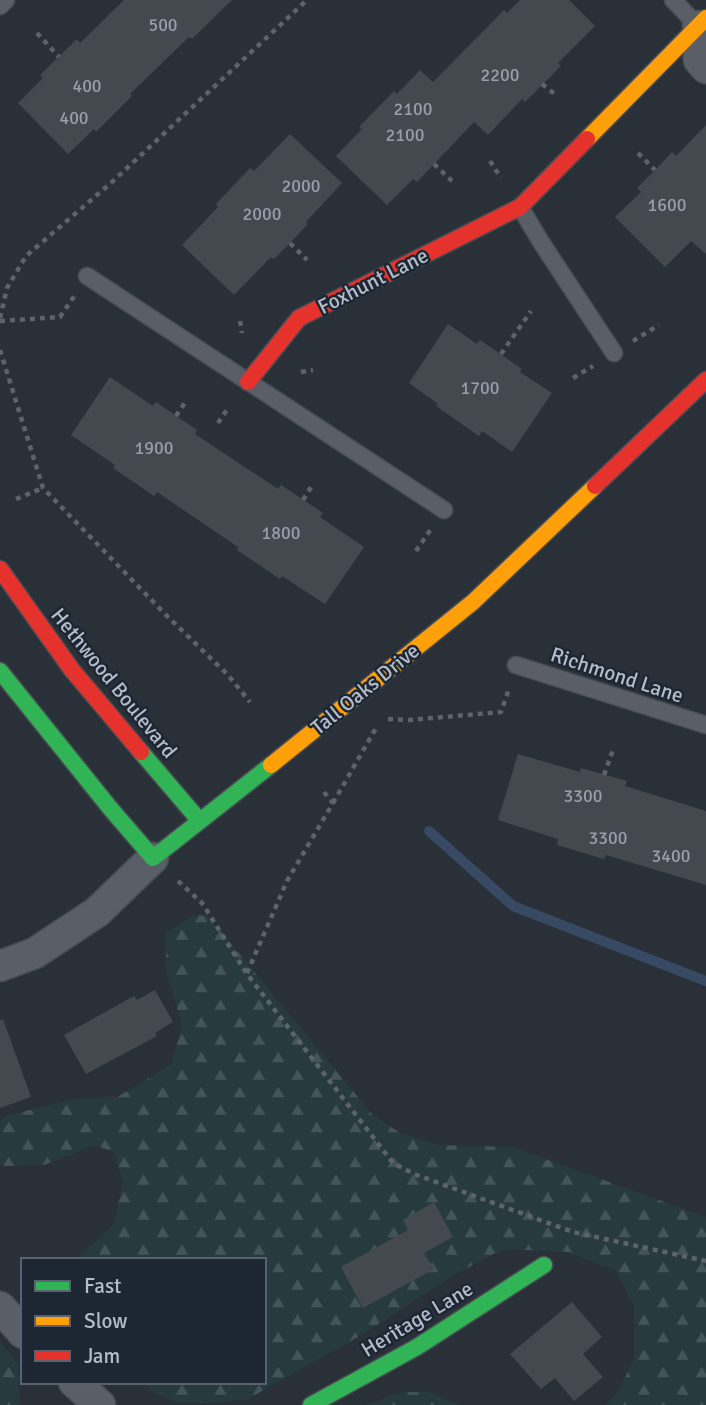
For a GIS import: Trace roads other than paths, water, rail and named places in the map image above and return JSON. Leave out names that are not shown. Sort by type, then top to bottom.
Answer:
[{"type":"street","points":[[703,24],[699,60],[706,68]]},
{"type":"street","name":"Foxhunt Lane","points":[[248,382],[299,318],[520,207],[703,24]]},
{"type":"street","name":"Tall Oaks Drive","points":[[0,966],[35,953],[97,912],[153,858],[473,602],[706,380]]},
{"type":"street","name":"Hethwood Boulevard","points":[[0,569],[72,670],[200,820]]},
{"type":"street","points":[[0,671],[153,858]]},
{"type":"street","name":"Heritage Lane","points":[[311,1405],[416,1347],[544,1265]]},
{"type":"street","points":[[0,1307],[21,1331]]},
{"type":"street","points":[[76,1384],[100,1405]]},
{"type":"lane","points":[[0,6],[6,0]]},
{"type":"lane","points":[[673,0],[703,24]]},
{"type":"lane","points":[[520,207],[614,353]]},
{"type":"lane","points":[[87,276],[444,510]]},
{"type":"lane","name":"Richmond Lane","points":[[516,665],[706,725]]},
{"type":"waterway","points":[[429,831],[513,906],[706,981]]}]
